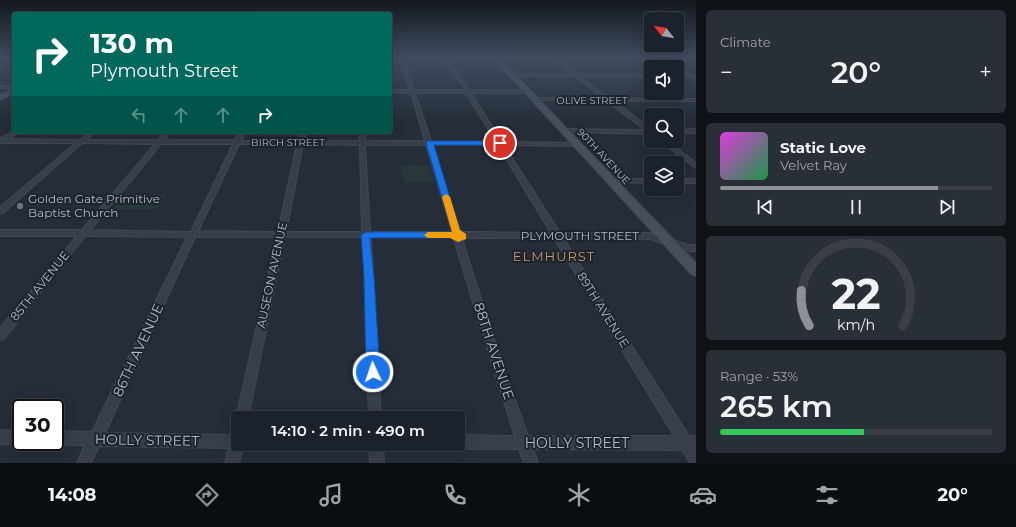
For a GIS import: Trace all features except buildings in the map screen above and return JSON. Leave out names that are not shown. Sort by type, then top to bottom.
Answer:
[{"type":"main road","name":"90TH AVENUE","points":[[516,79],[696,271]]},
{"type":"main road","points":[[0,98],[12,90]]},
{"type":"street","name":"88TH AVENUE","points":[[409,79],[493,352],[531,463]]},
{"type":"street","name":"89TH AVENUE","points":[[460,79],[556,236],[691,443],[696,460]]},
{"type":"street","points":[[580,79],[644,127]]},
{"type":"street","points":[[0,87],[12,89]]},
{"type":"street","points":[[392,91],[528,92]]},
{"type":"street","name":"OLIVE STREET","points":[[535,99],[696,100]]},
{"type":"street","points":[[565,131],[644,132]]},
{"type":"street","points":[[684,132],[696,131]]},
{"type":"street","points":[[1,141],[13,134]]},
{"type":"street","points":[[0,211],[90,134]]},
{"type":"street","name":"85TH AVENUE","points":[[0,336],[166,134]]},
{"type":"street","name":"86TH AVENUE","points":[[84,463],[241,134]]},
{"type":"street","name":"AUSEON AVENUE","points":[[243,411],[303,134]]},
{"type":"street","points":[[362,134],[375,411]]},
{"type":"street","name":"BIRCH STREET","points":[[1,141],[577,144]]},
{"type":"street","points":[[672,148],[696,166]]},
{"type":"street","points":[[612,181],[644,181]]},
{"type":"street","points":[[684,181],[696,181]]},
{"type":"street","name":"PLYMOUTH STREET","points":[[0,233],[651,236],[688,248],[696,248]]},
{"type":"street","points":[[0,437],[12,438]]},
{"type":"street","name":"HOLLY STREET","points":[[64,438],[231,441]]},
{"type":"street","name":"HOLLY STREET","points":[[465,442],[691,443]]},
{"type":"street","points":[[232,463],[235,451]]},
{"type":"street","points":[[376,451],[377,463]]},
{"type":"shaded area","points":[[429,165],[435,182],[404,183],[400,166]]},
{"type":"shaded area","points":[[124,195],[166,195],[157,209],[113,209]]},
{"type":"slow traffic","points":[[428,235],[452,235],[454,238],[462,238],[463,236],[462,234],[456,232],[446,197]]},
{"type":"place","name":"Golden Gate Primitive Baptist Church","points":[[20,206]]},
{"type":"district","name":"ELMHURST","points":[[554,256]]},
{"type":"route","points":[[373,372],[366,235],[452,235],[454,238],[462,238],[463,235],[456,232],[430,143],[500,143]]}]
